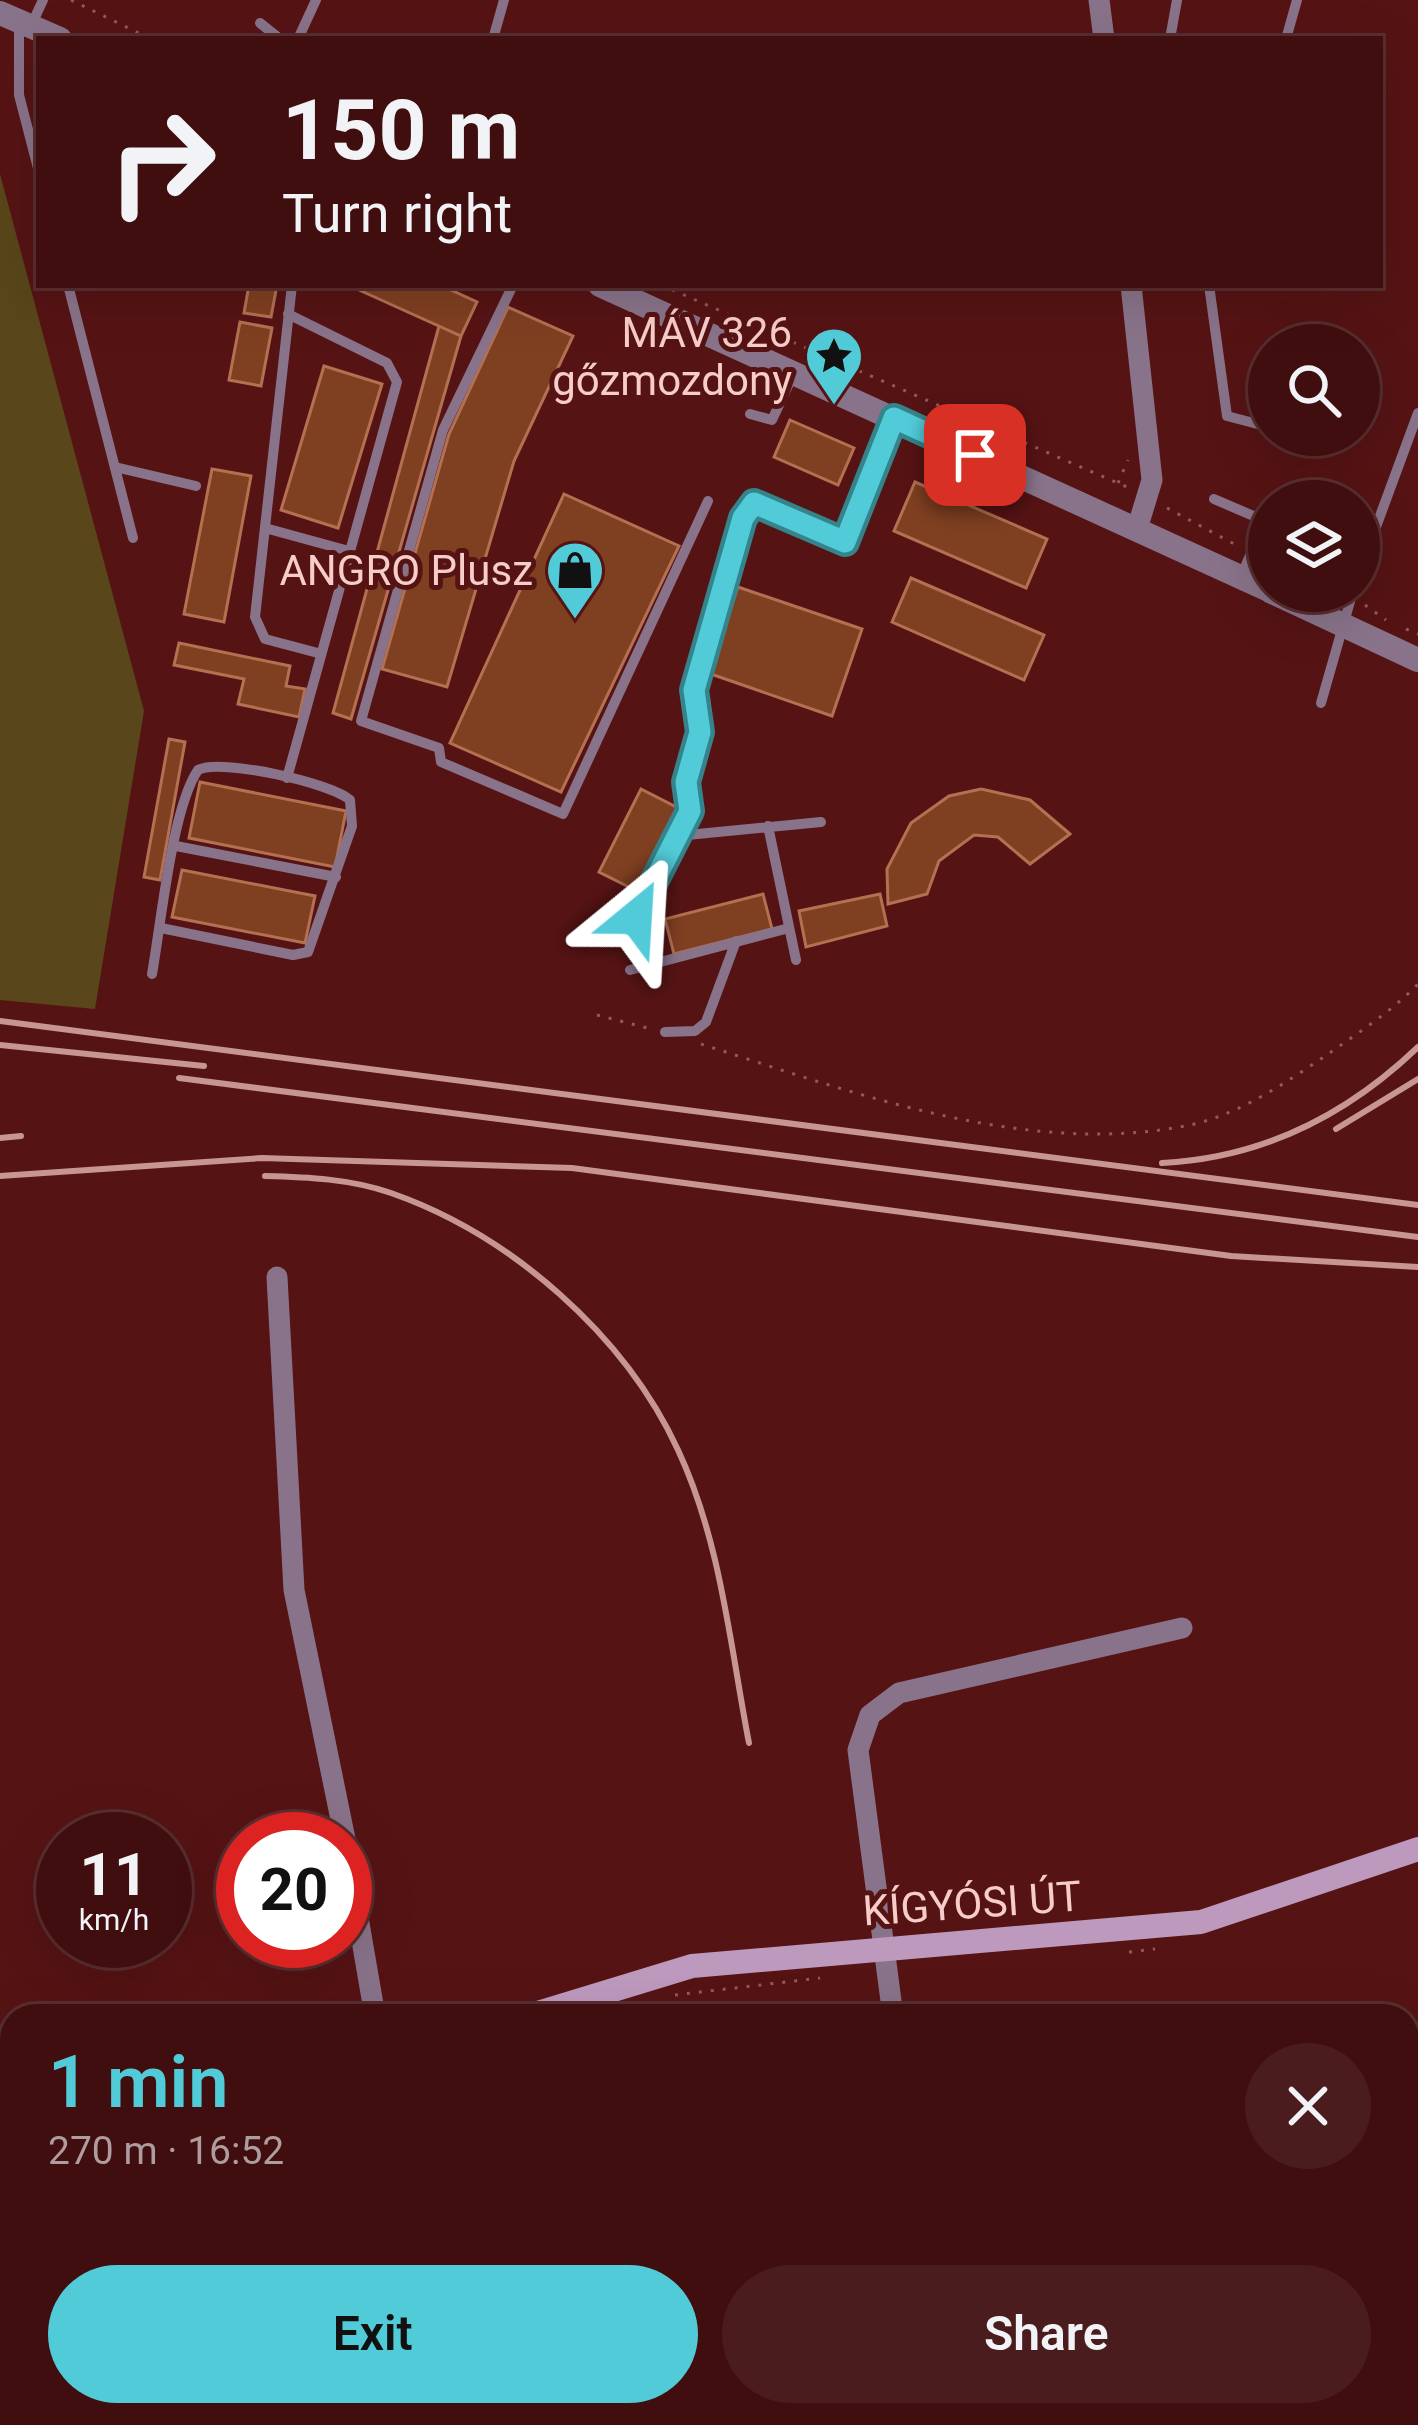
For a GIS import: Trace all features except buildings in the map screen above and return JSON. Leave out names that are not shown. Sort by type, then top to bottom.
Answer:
[{"type":"main road","name":"KÍGYÓSI ÚT","points":[[567,2004],[692,1966],[1201,1922],[1418,1850]]},
{"type":"street","points":[[1100,0],[1104,36]]},
{"type":"street","points":[[17,20],[53,36]]},
{"type":"street","points":[[607,288],[1248,581]]},
{"type":"street","points":[[1131,288],[1152,480],[1137,529]]},
{"type":"street","points":[[1313,612],[1418,660]]},
{"type":"street","points":[[277,1277],[293,1590],[339,1812]]},
{"type":"street","points":[[891,2004],[858,1750],[870,1715],[899,1694],[1181,1628]]},
{"type":"street","points":[[367,1968],[373,2004]]},
{"type":"lane","points":[[36,160],[20,95],[17,20],[43,0]]},
{"type":"lane","points":[[299,36],[316,0]]},
{"type":"lane","points":[[494,36],[504,0]]},
{"type":"lane","points":[[1171,36],[1177,0]]},
{"type":"lane","points":[[1287,36],[1297,0]]},
{"type":"lane","points":[[260,23],[276,36]]},
{"type":"lane","points":[[69,288],[133,538]]},
{"type":"lane","points":[[292,288],[256,626],[265,639],[318,653]]},
{"type":"lane","points":[[512,288],[443,430],[361,721],[439,748],[441,762],[563,814],[708,502]]},
{"type":"lane","points":[[1209,288],[1227,416],[1248,422]]},
{"type":"lane","points":[[287,778],[397,382],[387,363],[288,314]]},
{"type":"lane","points":[[750,413],[772,420],[794,373]]},
{"type":"lane","points":[[1380,516],[1418,412]]},
{"type":"lane","points":[[636,917],[690,811],[686,782],[700,732],[694,690],[743,518],[754,503],[845,542],[894,418]]},
{"type":"lane","points":[[115,467],[196,486]]},
{"type":"lane","points":[[1214,499],[1248,514]]},
{"type":"lane","points":[[265,528],[349,551]]},
{"type":"lane","points":[[1241,578],[1248,560]]},
{"type":"lane","points":[[1321,704],[1349,612]]},
{"type":"lane","points":[[152,974],[160,928],[176,846],[184,798],[198,770],[214,764],[287,778],[336,790],[350,800],[352,826],[336,878],[314,946],[301,955],[160,928]]},
{"type":"lane","points":[[677,836],[821,822]]},
{"type":"lane","points":[[768,826],[796,959]]},
{"type":"lane","points":[[176,846],[336,878]]},
{"type":"lane","points":[[630,970],[789,928]]},
{"type":"lane","points":[[665,1032],[695,1031],[706,1022],[736,941]]},
{"type":"path","points":[[71,0],[146,36]]},
{"type":"path","points":[[668,288],[1148,498],[1248,551]]},
{"type":"path","points":[[1376,612],[1387,621]]},
{"type":"path","points":[[1402,627],[1418,634]]},
{"type":"path","points":[[597,1015],[665,1032],[923,1115],[1091,1132],[1149,1130],[1188,1126],[1237,1110],[1303,1071],[1418,984]]},
{"type":"shaded area","points":[[0,174],[144,711],[95,1009],[0,1000]]},
{"type":"railway","points":[[0,1021],[1418,1205]]},
{"type":"railway","points":[[0,1045],[204,1066]]},
{"type":"railway","points":[[1162,1163],[1234,1152],[1301,1129],[1362,1093],[1418,1047]]},
{"type":"railway","points":[[179,1078],[1418,1237]]},
{"type":"railway","points":[[1336,1129],[1418,1079]]},
{"type":"railway","points":[[0,1138],[21,1136]]},
{"type":"railway","points":[[0,1176],[262,1158],[572,1168],[1231,1256],[1418,1267]]},
{"type":"railway","points":[[265,1176],[360,1185],[436,1211],[521,1262],[596,1329],[655,1408],[693,1485],[722,1594],[749,1743]]},
{"type":"place","name":"MÁV 326 gőzmozdony","points":[[834,407]]},
{"type":"place","name":"ANGRO Plusz","points":[[575,621]]},
{"type":"route","points":[[636,917],[690,811],[686,782],[700,732],[694,690],[743,518],[754,503],[845,542],[894,418],[975,455]]}]
